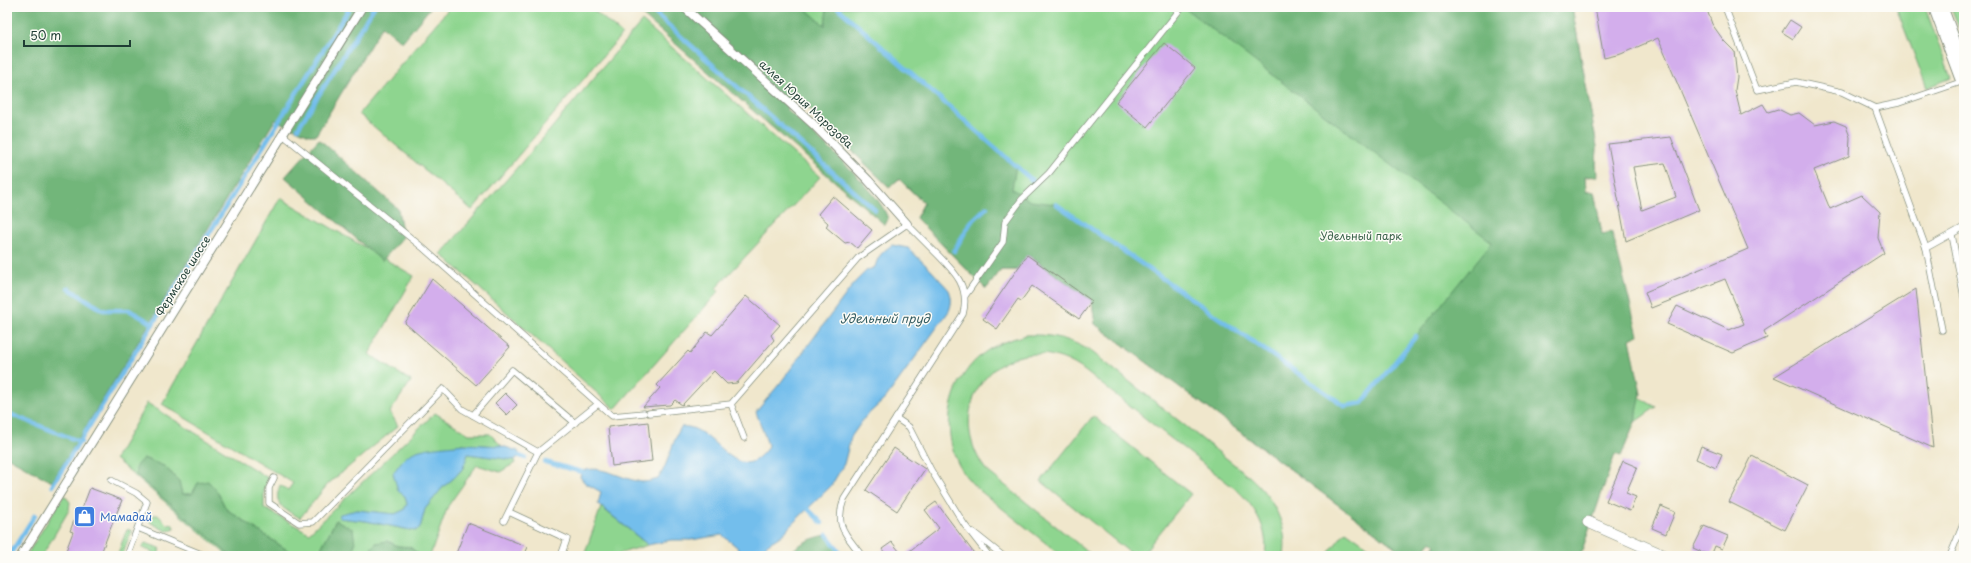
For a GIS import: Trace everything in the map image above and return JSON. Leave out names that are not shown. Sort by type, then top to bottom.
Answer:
[{"type":"main road","points":[[1938,7],[1964,77]]},
{"type":"street","name":"Фермское шоссе","points":[[21,556],[362,7]]},
{"type":"street","name":"аллея Юрия Морозова","points":[[684,7],[813,124],[868,180],[907,224]]},
{"type":"street","points":[[1588,522],[1665,556]]},
{"type":"lane","points":[[965,296],[1003,242],[1005,222],[1022,199],[1049,172],[1182,7]]},
{"type":"lane","points":[[1725,7],[1757,90],[1796,82],[1842,92],[1875,108],[1899,103],[1964,81]]},
{"type":"lane","points":[[1875,108],[1926,248],[1942,330]]},
{"type":"lane","points":[[283,135],[422,248],[612,416],[731,404],[858,258],[907,224],[956,273],[962,284],[965,296],[963,314],[848,490],[841,507],[839,518],[840,523],[862,556]]},
{"type":"lane","points":[[1926,248],[1964,227]]},
{"type":"lane","points":[[1952,235],[1964,297]]},
{"type":"lane","points":[[473,415],[512,370],[575,423]]},
{"type":"lane","points":[[274,478],[269,488],[269,504],[299,523],[313,522],[443,389],[462,409],[538,452]]},
{"type":"lane","points":[[504,521],[538,452],[598,404]]},
{"type":"lane","points":[[731,404],[744,438]]},
{"type":"lane","points":[[896,418],[909,427],[931,470],[966,526],[989,556]]},
{"type":"lane","points":[[112,480],[136,493],[147,502],[127,556]]},
{"type":"lane","points":[[509,512],[567,539],[561,556]]},
{"type":"lane","points":[[1950,556],[1964,522]]},
{"type":"lane","points":[[966,526],[1003,556]]},
{"type":"lane","points":[[138,528],[206,556]]},
{"type":"green space","points":[[7,7],[431,7],[402,42],[382,26],[316,135],[309,135],[275,120],[52,482],[7,457]]},
{"type":"green space","points":[[450,7],[590,7],[622,34],[472,210],[359,114]]},
{"type":"green space","name":"Удельный парк","points":[[633,7],[804,7],[825,26],[827,7],[837,7],[1016,166],[1012,189],[1030,201],[1056,204],[1345,406],[1362,403],[1492,242],[1183,7],[1572,7],[1597,147],[1597,176],[1585,177],[1586,192],[1594,192],[1602,234],[1612,232],[1638,335],[1630,339],[1641,394],[1635,422],[1621,456],[1615,454],[1580,556],[1427,556],[1436,545],[1431,541],[1419,556],[1407,556],[1095,324],[1092,301],[1028,255],[1017,270],[1001,270],[986,289],[916,218],[924,203],[899,179],[889,187],[797,96],[786,109],[827,146],[872,193],[888,219],[885,225]]},
{"type":"green space","name":"Удельный парк","points":[[705,7],[1572,7],[1597,147],[1597,176],[1585,177],[1586,192],[1594,192],[1631,393],[1656,407],[1635,422],[1621,456],[1615,454],[1580,556],[1427,556],[1436,545],[1431,541],[1419,556],[1407,556],[1095,324],[1092,301],[1028,255],[1017,270],[1001,270],[986,289],[916,218],[924,203],[899,179],[889,187]]},
{"type":"green space","points":[[1896,7],[1925,7],[1951,78],[1927,88]]},
{"type":"green space","points":[[1951,7],[1961,7],[1964,14],[1964,41]]},
{"type":"green space","points":[[642,21],[820,177],[716,288],[719,291],[615,409],[441,254],[544,137]]},
{"type":"green space","points":[[319,139],[398,209],[403,237],[382,261],[285,177]]},
{"type":"green space","points":[[280,198],[414,276],[369,354],[411,381],[390,412],[398,426],[328,484],[300,518],[281,506],[278,498],[280,485],[288,490],[293,483],[162,404]]},
{"type":"green space","points":[[1027,335],[1045,335],[1061,338],[1092,352],[1250,477],[1265,493],[1277,512],[1284,533],[1284,556],[1265,556],[1265,537],[1260,520],[1256,512],[1238,491],[1081,368],[1054,356],[1029,354],[1006,361],[988,376],[975,395],[969,418],[973,444],[986,470],[1093,556],[1062,556],[971,483],[961,469],[954,453],[950,436],[952,401],[959,384],[968,369],[980,356],[999,344]]},
{"type":"green space","points":[[147,403],[268,478],[264,491],[264,508],[309,533],[435,413],[469,434],[490,434],[502,446],[463,444],[442,448],[405,496],[407,504],[404,510],[395,514],[357,510],[339,518],[366,521],[415,531],[420,528],[425,509],[443,487],[463,468],[468,454],[514,460],[515,463],[500,472],[477,465],[448,506],[430,556],[420,556],[410,547],[397,546],[388,541],[370,551],[369,556],[349,556],[355,544],[336,520],[317,556],[296,556],[226,509],[217,491],[198,483],[192,494],[182,494],[173,474],[163,467],[143,458],[136,475],[231,556],[228,556],[115,459]]},
{"type":"green space","points":[[1093,416],[1191,494],[1141,556],[1134,556],[1041,481]]},
{"type":"green space","points":[[143,458],[164,466],[179,481],[182,494],[192,494],[198,483],[208,481],[217,491],[226,509],[296,556],[231,556],[136,475],[136,466]]},
{"type":"green space","points":[[64,495],[70,502],[69,510],[42,556],[26,556]]},
{"type":"green space","points":[[601,507],[648,545],[621,553],[618,556],[584,556]]},
{"type":"green space","points":[[152,515],[158,515],[168,525],[172,524],[174,527],[173,530],[166,531],[151,523],[149,520]]},
{"type":"green space","points":[[336,520],[353,529],[355,544],[349,556],[317,556]]},
{"type":"green space","points":[[127,529],[132,531],[122,556],[117,556]]},
{"type":"green space","points":[[1346,531],[1380,555],[1326,556]]},
{"type":"green space","points":[[827,535],[843,556],[787,556],[806,542]]},
{"type":"green space","points":[[388,541],[397,546],[410,547],[420,556],[369,556],[369,551],[376,543]]},
{"type":"green space","points":[[145,543],[160,548],[158,556],[152,556],[153,552],[142,548]]},
{"type":"water","name":"Удельный пруд","points":[[892,245],[908,248],[949,290],[951,305],[949,311],[885,399],[865,417],[851,437],[844,464],[831,486],[789,527],[786,532],[769,543],[761,551],[759,556],[741,556],[737,547],[722,535],[691,540],[671,540],[648,545],[598,504],[601,492],[585,483],[580,477],[582,472],[595,469],[602,470],[642,482],[658,479],[665,467],[681,427],[692,428],[702,433],[731,457],[740,462],[750,462],[759,457],[766,450],[768,445],[756,412],[781,382],[855,282],[866,271],[875,267],[881,254]]},
{"type":"water","points":[[463,444],[502,446],[518,451],[520,456],[514,460],[468,454],[463,468],[443,487],[425,509],[420,528],[415,531],[366,521],[339,518],[340,514],[357,510],[395,514],[404,510],[407,504],[405,496],[398,491],[393,473],[403,460],[407,456],[419,450]]},
{"type":"building","points":[[1595,7],[1706,7],[1712,24],[1724,41],[1734,51],[1737,77],[1735,90],[1741,115],[1763,104],[1768,112],[1778,109],[1790,115],[1799,113],[1815,125],[1834,121],[1846,126],[1850,137],[1849,156],[1814,170],[1830,209],[1862,195],[1880,212],[1878,238],[1884,253],[1764,331],[1767,338],[1733,353],[1667,324],[1677,306],[1729,330],[1744,324],[1725,279],[1651,308],[1645,292],[1748,249],[1658,38],[1621,54],[1604,58]]},
{"type":"building","points":[[1790,20],[1801,27],[1793,39],[1782,32]]},
{"type":"building","points":[[1164,43],[1195,68],[1147,127],[1116,102]]},
{"type":"building","points":[[1671,137],[1699,210],[1626,241],[1608,144]],"holes":[[[1665,163],[1676,197],[1642,210],[1633,167]]]},
{"type":"building","points":[[833,196],[872,230],[857,248],[850,242],[845,243],[826,227],[828,223],[818,214]]},
{"type":"building","points":[[1027,255],[1092,301],[1079,319],[1032,286],[1021,301],[1018,299],[997,329],[983,319]]},
{"type":"building","points":[[432,279],[510,347],[476,385],[405,323]]},
{"type":"building","points":[[1916,289],[1933,448],[1774,377]]},
{"type":"building","points":[[746,296],[780,325],[771,335],[774,340],[737,383],[727,384],[714,371],[682,405],[675,400],[670,405],[643,407],[660,388],[657,385],[688,351],[690,353],[707,332],[712,335]]},
{"type":"building","points":[[505,393],[517,405],[507,415],[495,403]]},
{"type":"building","points":[[648,422],[652,461],[612,466],[608,427]]},
{"type":"building","points":[[1701,446],[1722,454],[1716,468],[1696,459]]},
{"type":"building","points":[[894,448],[925,469],[897,511],[866,490]]},
{"type":"building","points":[[1752,456],[1808,485],[1785,530],[1729,502]]},
{"type":"building","points":[[1623,461],[1637,467],[1626,493],[1636,497],[1630,511],[1606,501]]},
{"type":"building","points":[[90,488],[122,500],[100,556],[64,556],[73,532],[70,531],[75,518],[78,519]]},
{"type":"building","points":[[936,502],[976,556],[903,556],[939,528],[925,510]]},
{"type":"building","points":[[1661,506],[1675,512],[1666,534],[1652,528]]},
{"type":"building","points":[[468,523],[528,547],[524,556],[455,556]]},
{"type":"building","points":[[1704,526],[1728,536],[1722,549],[1715,546],[1711,556],[1693,548]]},
{"type":"building","points":[[892,542],[903,556],[887,556],[882,549]]},
{"type":"waterway","points":[[52,486],[350,7]]},
{"type":"waterway","points":[[298,128],[374,7]]},
{"type":"waterway","points":[[648,7],[875,210]]},
{"type":"waterway","points":[[837,7],[1035,183]]},
{"type":"waterway","points":[[1056,204],[1345,406],[1362,403],[1416,336]]},
{"type":"waterway","points":[[954,251],[971,222],[987,207]]},
{"type":"waterway","points":[[68,288],[103,310],[129,310],[153,324]]},
{"type":"waterway","points":[[7,413],[81,442]]},
{"type":"waterway","points":[[520,456],[525,458]]},
{"type":"waterway","points":[[545,462],[582,472]]},
{"type":"waterway","points":[[808,509],[822,523]]},
{"type":"waterway","points":[[9,556],[35,515]]},
{"type":"waterway","points":[[827,535],[843,556]]},
{"type":"place","name":"Мамадай","points":[[85,517]]}]
